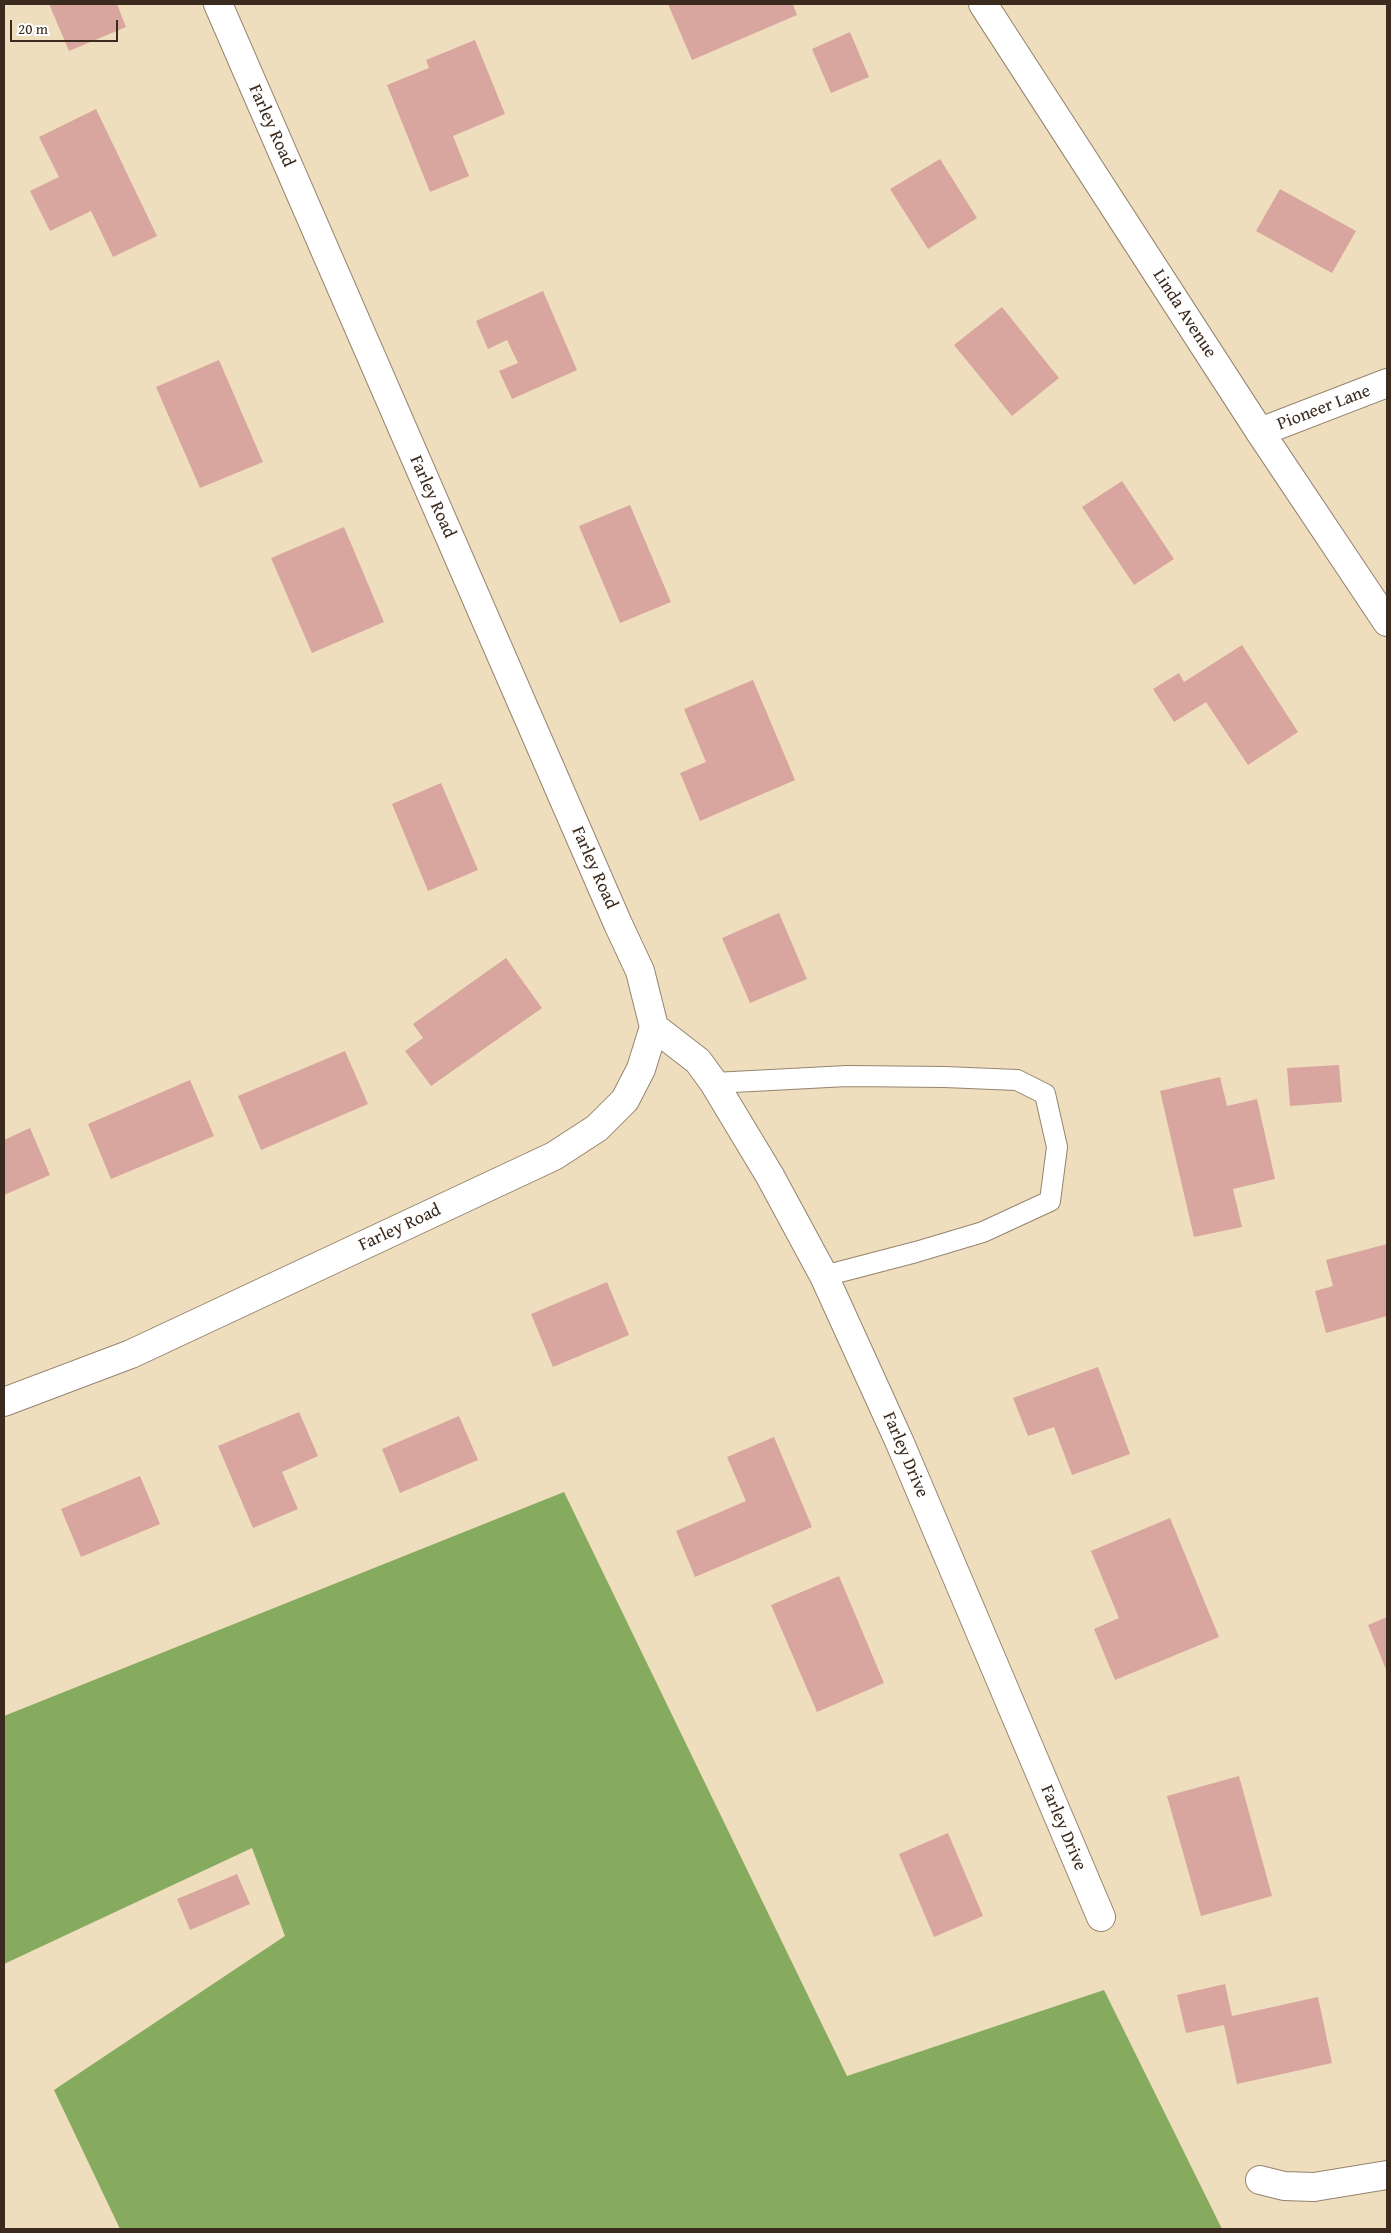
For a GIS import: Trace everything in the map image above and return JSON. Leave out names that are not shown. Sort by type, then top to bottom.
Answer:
[{"type":"street","name":"Farley Road","points":[[4,1402],[131,1354],[554,1156],[597,1128],[625,1100],[641,1068],[654,1028],[640,971],[218,4]]},
{"type":"street","name":"Linda Avenue","points":[[983,4],[1260,432],[1387,622]]},
{"type":"street","name":"Pioneer Lane","points":[[1260,432],[1387,383]]},
{"type":"street","name":"Farley Drive","points":[[654,1028],[698,1062],[714,1083],[770,1176],[824,1276],[900,1443],[1101,1917]]},
{"type":"street","points":[[1260,2180],[1284,2186],[1314,2186],[1387,2175]]},
{"type":"lane","points":[[714,1083],[847,1076],[945,1077],[1017,1080],[1045,1094],[1056,1147],[1050,1201],[983,1232],[824,1276]]},
{"type":"green space","points":[[564,1492],[847,2076],[1104,1990],[1222,2229],[120,2229],[54,2090],[285,1936],[252,1848],[4,1964],[4,1716]]},
{"type":"building","points":[[49,4],[117,4],[126,27],[69,51]]},
{"type":"building","points":[[668,4],[793,4],[797,15],[692,60]]},
{"type":"building","points":[[850,32],[869,77],[831,93],[812,49]]},
{"type":"building","points":[[475,40],[505,114],[453,136],[469,176],[430,192],[387,85],[429,68],[426,60]]},
{"type":"building","points":[[96,109],[157,236],[113,257],[91,211],[50,231],[30,191],[59,177],[39,137]]},
{"type":"building","points":[[940,159],[977,218],[928,249],[890,189]]},
{"type":"building","points":[[1280,189],[1356,231],[1332,273],[1256,231]]},
{"type":"building","points":[[543,291],[577,370],[512,399],[499,371],[518,363],[507,340],[488,349],[476,321]]},
{"type":"building","points":[[1002,307],[1059,378],[1012,416],[954,345]]},
{"type":"building","points":[[219,360],[263,462],[200,488],[156,387]]},
{"type":"building","points":[[1122,481],[1174,559],[1134,585],[1082,507]]},
{"type":"building","points":[[630,505],[671,602],[620,623],[579,526]]},
{"type":"building","points":[[344,527],[384,622],[312,653],[271,558]]},
{"type":"building","points":[[1242,645],[1298,732],[1248,765],[1206,702],[1174,722],[1153,689],[1179,673],[1184,682]]},
{"type":"building","points":[[753,680],[795,780],[700,821],[680,773],[706,762],[684,709]]},
{"type":"building","points":[[441,783],[478,870],[428,891],[392,804]]},
{"type":"building","points":[[779,913],[807,979],[750,1003],[722,938]]},
{"type":"building","points":[[506,958],[542,1008],[431,1086],[405,1051],[423,1038],[413,1024]]},
{"type":"building","points":[[345,1051],[368,1104],[261,1150],[238,1096]]},
{"type":"building","points":[[1339,1065],[1342,1102],[1290,1106],[1287,1068]]},
{"type":"building","points":[[1220,1077],[1227,1106],[1257,1099],[1275,1179],[1233,1189],[1242,1227],[1194,1237],[1160,1091]]},
{"type":"building","points":[[190,1080],[214,1136],[111,1179],[88,1124]]},
{"type":"building","points":[[30,1128],[50,1175],[4,1195],[4,1140]]},
{"type":"building","points":[[1387,1244],[1387,1316],[1326,1333],[1315,1291],[1333,1286],[1326,1260]]},
{"type":"building","points":[[607,1282],[629,1335],[553,1367],[531,1314]]},
{"type":"building","points":[[1098,1367],[1130,1454],[1072,1475],[1054,1427],[1028,1436],[1013,1398]]},
{"type":"building","points":[[299,1412],[318,1456],[282,1472],[298,1509],[253,1528],[218,1446]]},
{"type":"building","points":[[459,1416],[478,1460],[400,1493],[382,1449]]},
{"type":"building","points":[[774,1437],[812,1527],[695,1577],[676,1531],[746,1501],[727,1457]]},
{"type":"building","points":[[140,1476],[160,1524],[81,1557],[61,1509]]},
{"type":"building","points":[[1170,1518],[1219,1637],[1115,1680],[1094,1629],[1119,1618],[1091,1551]]},
{"type":"building","points":[[839,1576],[884,1683],[817,1712],[771,1605]]},
{"type":"building","points":[[1387,1617],[1387,1672],[1368,1625]]},
{"type":"building","points":[[1239,1776],[1272,1896],[1201,1916],[1167,1796]]},
{"type":"building","points":[[948,1833],[983,1916],[934,1937],[899,1854]]},
{"type":"building","points":[[237,1874],[250,1904],[190,1930],[177,1899]]},
{"type":"building","points":[[1225,1984],[1232,2016],[1318,1997],[1332,2063],[1237,2084],[1224,2025],[1186,2033],[1177,1995]]}]
